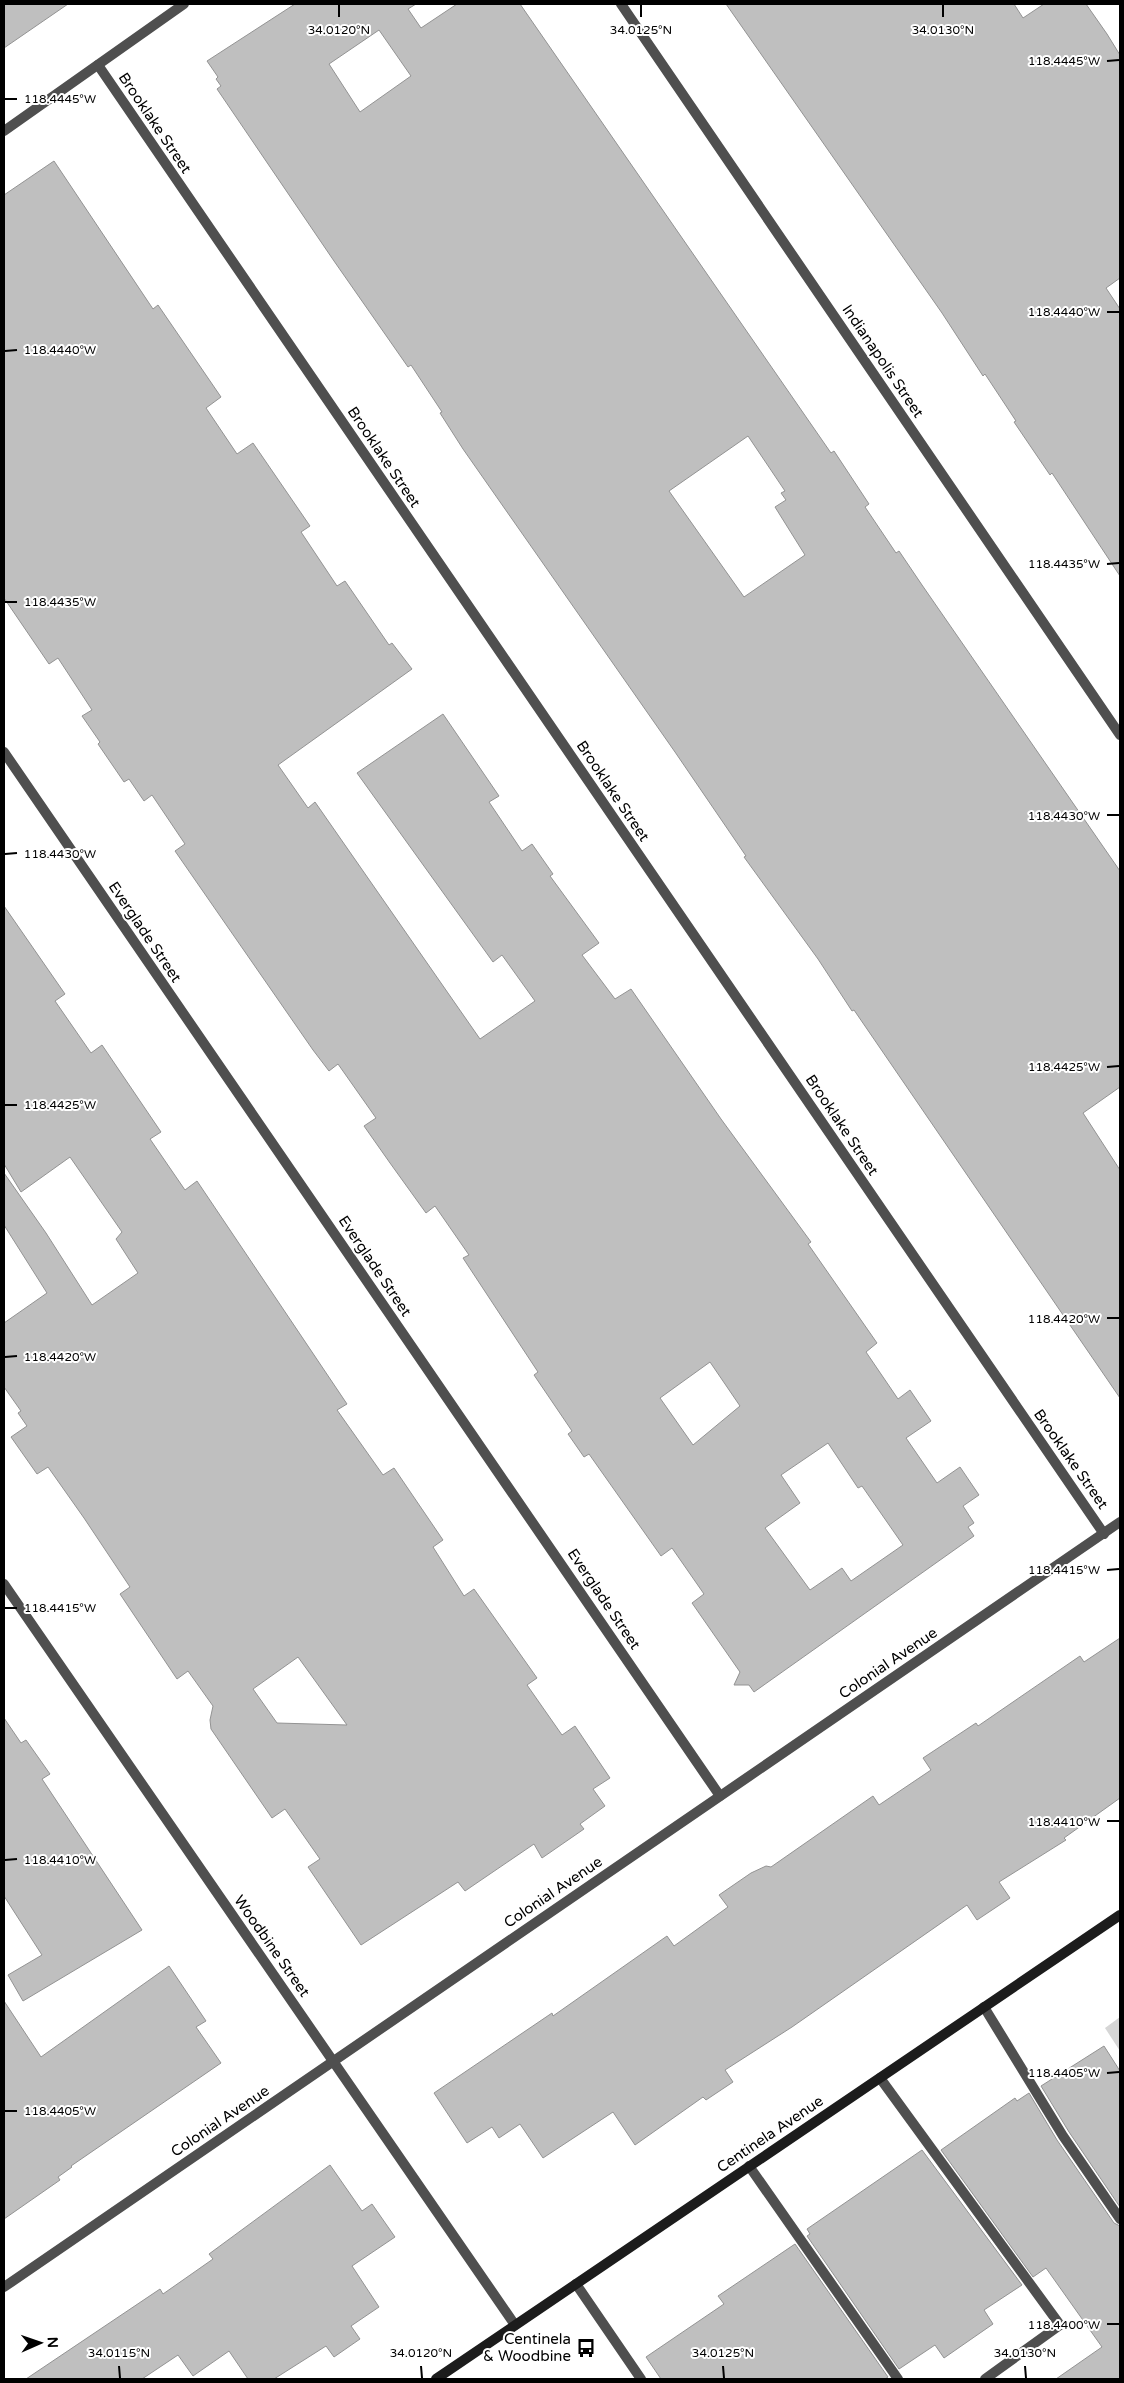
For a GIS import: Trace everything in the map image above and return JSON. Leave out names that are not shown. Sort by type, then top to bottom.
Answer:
[{"type":"main road","name":"Centinela Avenue","points":[[436,2379],[1120,1915]]},
{"type":"street","points":[[4,131],[184,4]]},
{"type":"street","name":"Indianapolis Street","points":[[621,4],[1120,735]]},
{"type":"street","name":"Brooklake Street","points":[[98,65],[1104,1534]]},
{"type":"street","name":"Everglade Street","points":[[4,752],[720,1796]]},
{"type":"street","name":"Colonial Avenue","points":[[4,2287],[1120,1522]]},
{"type":"street","name":"Woodbine Street","points":[[4,1584],[515,2325]]},
{"type":"street","points":[[984,2007],[1063,2136],[1120,2219]]},
{"type":"street","points":[[880,2078],[1060,2325],[985,2379]]},
{"type":"street","points":[[749,2166],[898,2379]]},
{"type":"street","points":[[576,2284],[641,2379]]},
{"type":"shaded area","points":[[1120,2017],[1120,2051],[1105,2028]]},
{"type":"building","points":[[4,4],[68,4],[4,48]]},
{"type":"building","points":[[295,4],[416,4],[408,9],[421,28],[457,4],[520,4],[831,453],[834,451],[869,504],[865,507],[896,553],[899,551],[1120,871],[1120,1087],[1083,1113],[1120,1170],[1120,1398],[854,1010],[852,1011],[818,959],[744,857],[746,856],[675,752],[463,449],[440,413],[442,412],[411,365],[408,367],[334,261],[217,89],[221,86],[216,79],[218,77],[207,61]],"holes":[[[379,30],[411,76],[360,112],[329,64]],[[748,436],[785,491],[781,493],[786,500],[775,507],[805,555],[744,597],[669,491]]]},
{"type":"building","points":[[726,4],[1014,4],[1023,18],[1044,4],[1086,4],[1107,34],[1120,55],[1120,278],[1106,288],[1120,309],[1120,576],[1052,473],[1050,475],[1014,422],[1016,421],[985,374],[983,376],[942,313]]},
{"type":"building","points":[[54,161],[153,309],[158,305],[221,397],[206,408],[237,454],[253,443],[310,526],[301,532],[337,586],[345,581],[389,645],[392,643],[412,669],[278,765],[308,808],[315,802],[480,1039],[535,1001],[502,955],[493,962],[357,773],[443,714],[499,796],[489,802],[522,851],[532,844],[553,874],[550,876],[599,943],[582,955],[615,999],[631,989],[721,1119],[811,1242],[808,1244],[877,1343],[866,1352],[898,1399],[910,1390],[931,1421],[906,1438],[937,1483],[960,1467],[979,1495],[963,1506],[974,1523],[968,1527],[974,1536],[754,1692],[749,1685],[734,1685],[740,1672],[692,1603],[704,1594],[672,1548],[661,1556],[589,1454],[584,1457],[568,1434],[572,1431],[534,1375],[538,1372],[463,1258],[469,1255],[435,1206],[426,1213],[390,1163],[364,1126],[376,1118],[338,1064],[329,1071],[313,1050],[175,851],[185,844],[152,795],[144,801],[129,779],[124,782],[98,744],[100,742],[82,716],[92,710],[58,658],[49,664],[4,598],[4,195]],"holes":[[[710,1362],[740,1406],[693,1445],[660,1398]],[[828,1443],[858,1488],[862,1486],[903,1545],[851,1581],[842,1568],[810,1590],[765,1528],[800,1503],[781,1475]]]},
{"type":"building","points":[[4,906],[65,994],[55,1001],[91,1053],[102,1045],[161,1132],[150,1139],[185,1190],[197,1181],[347,1404],[337,1410],[383,1475],[394,1468],[443,1540],[433,1547],[464,1596],[474,1589],[537,1678],[527,1685],[562,1735],[575,1726],[610,1778],[593,1789],[605,1806],[580,1824],[584,1829],[542,1858],[534,1844],[465,1891],[458,1882],[361,1945],[308,1867],[320,1859],[285,1809],[272,1818],[211,1729],[210,1720],[213,1706],[188,1671],[177,1679],[120,1594],[130,1587],[84,1518],[48,1467],[37,1474],[11,1437],[27,1426],[18,1413],[21,1411],[4,1387],[4,1323],[47,1293],[4,1225],[4,1173],[46,1233],[92,1305],[138,1273],[116,1239],[122,1232],[70,1157],[21,1192],[4,1164]],"holes":[[[298,1657],[347,1725],[277,1723],[253,1689]]]},
{"type":"building","points":[[1120,1638],[1120,1798],[1064,1838],[1066,1840],[999,1882],[1010,1898],[977,1920],[967,1905],[792,2027],[725,2070],[733,2082],[706,2100],[703,2097],[635,2145],[613,2112],[543,2158],[520,2124],[499,2138],[492,2127],[467,2143],[434,2093],[552,2013],[553,2016],[667,1936],[674,1946],[728,1907],[719,1895],[751,1873],[766,1866],[771,1867],[873,1796],[879,1805],[931,1770],[923,1758],[976,1723],[978,1726],[1080,1656],[1084,1662]]},
{"type":"building","points":[[4,1718],[21,1743],[26,1740],[50,1774],[42,1779],[142,1930],[23,2001],[8,1975],[42,1955],[4,1896]]},
{"type":"building","points":[[169,1966],[206,2021],[196,2027],[221,2063],[71,2166],[58,2177],[60,2180],[4,2219],[4,2001],[41,2057]]},
{"type":"building","points":[[1104,2046],[1120,2071],[1120,2207],[1069,2132],[1041,2086]]},
{"type":"building","points":[[1029,2093],[1057,2140],[1114,2223],[1120,2226],[1120,2379],[1056,2379],[1102,2347],[1046,2268],[1033,2277],[941,2150],[1015,2098],[1017,2101]]},
{"type":"building","points":[[922,2150],[1022,2285],[984,2310],[993,2324],[944,2358],[935,2345],[899,2369],[807,2236],[810,2234],[807,2229]]},
{"type":"building","points":[[330,2165],[362,2211],[372,2204],[395,2237],[352,2266],[379,2307],[351,2326],[360,2339],[334,2357],[326,2346],[274,2379],[248,2379],[229,2351],[193,2376],[178,2355],[142,2379],[26,2379],[160,2289],[163,2294],[213,2259],[209,2254]]},
{"type":"building","points":[[795,2244],[888,2377],[885,2379],[661,2379],[646,2357],[724,2304],[718,2296]]},
{"type":"place","name":"Centinela & Woodbine","points":[[586,2348]]}]
